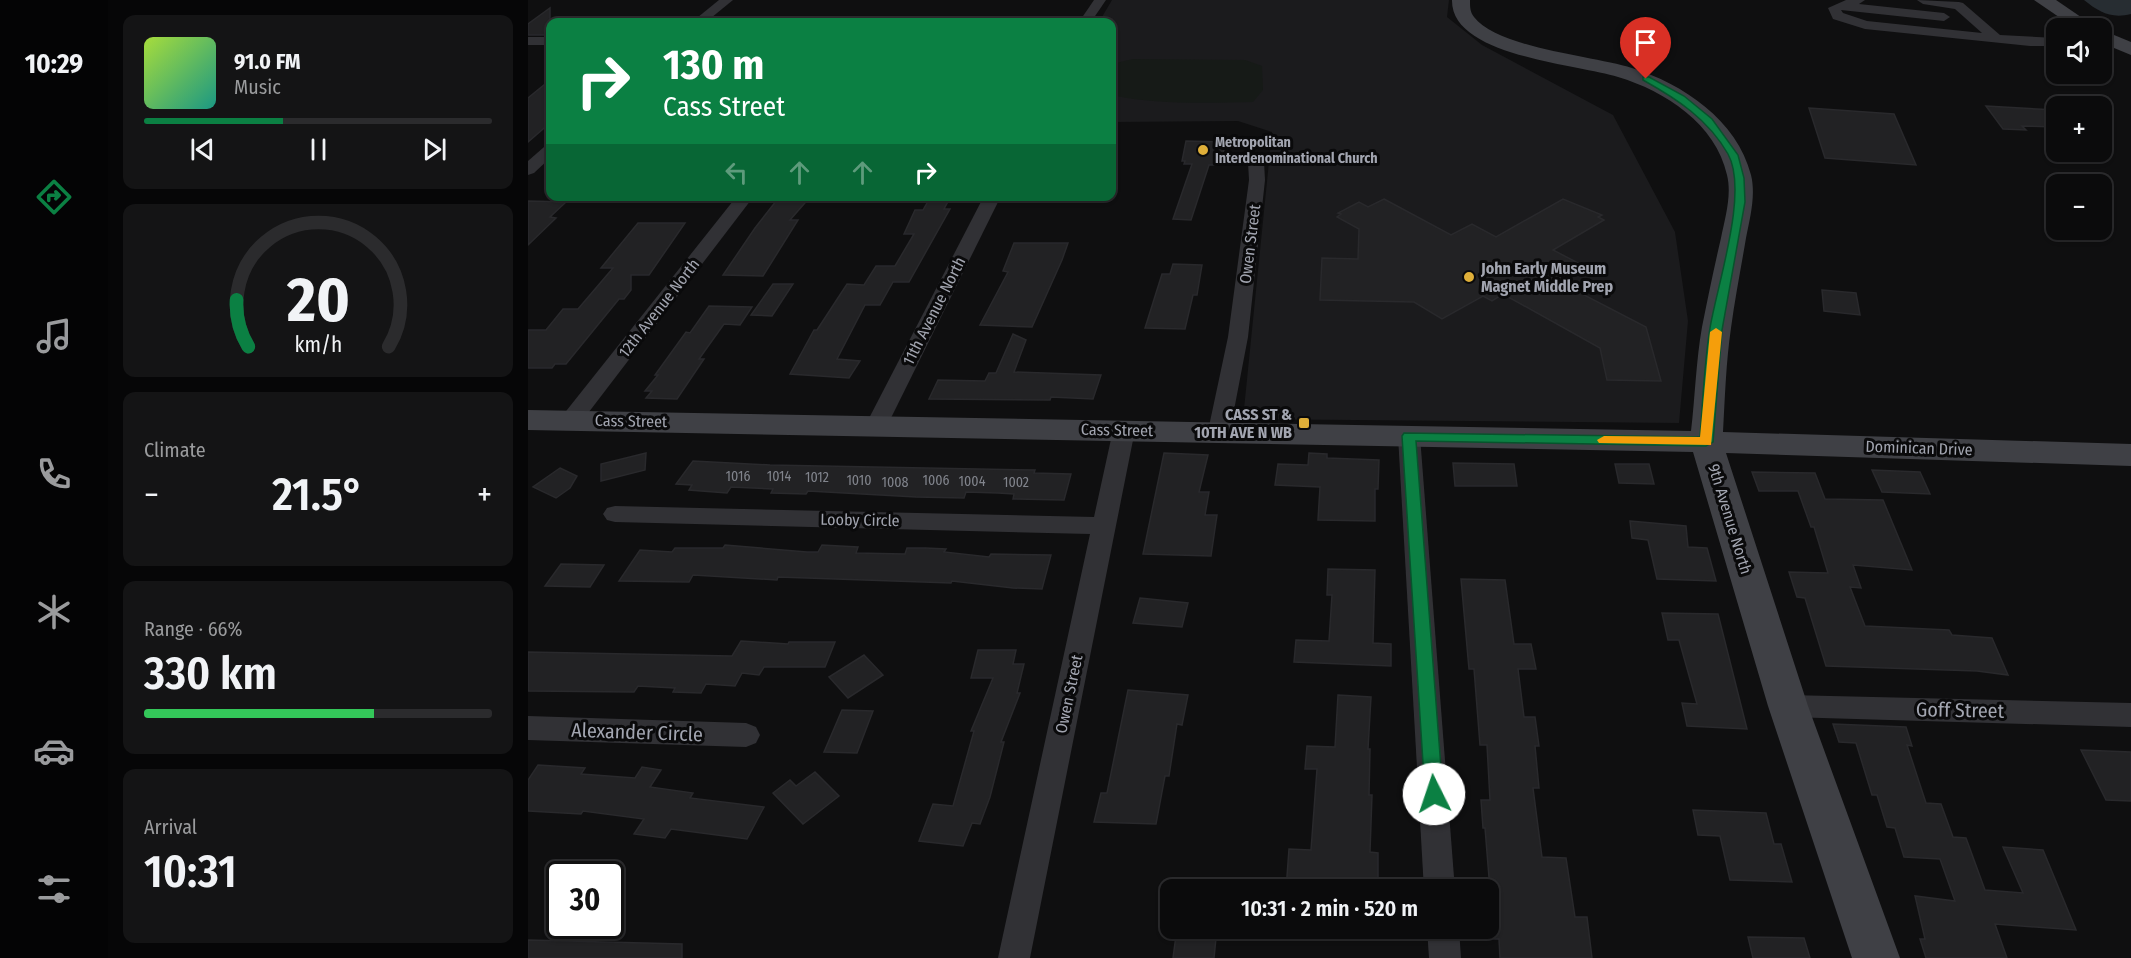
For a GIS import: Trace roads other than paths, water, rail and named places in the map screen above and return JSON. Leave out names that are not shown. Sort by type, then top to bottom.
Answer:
[{"type":"street","points":[[703,18],[727,0]]},
{"type":"street","points":[[1089,18],[1100,0]]},
{"type":"street","name":"9th Avenue North","points":[[1461,0],[1461,11],[1468,23],[1481,34],[1504,44],[1599,65],[1646,79],[1695,109],[1709,121],[1733,155],[1740,178],[1740,202],[1716,330],[1706,442],[1788,706],[1876,958]]},
{"type":"street","points":[[1859,0],[1834,8],[1838,16],[1865,25],[2046,41]]},
{"type":"street","points":[[1923,0],[1959,6],[1996,38]]},
{"type":"street","points":[[2043,0],[2072,18]]},
{"type":"street","points":[[1838,6],[1976,21]]},
{"type":"street","points":[[528,41],[546,41]]},
{"type":"street","points":[[2112,41],[2131,49]]},
{"type":"street","points":[[528,170],[546,154]]},
{"type":"street","name":"Owen Street","points":[[1219,431],[1238,337],[1257,180],[1256,162]]},
{"type":"street","name":"12th Avenue North","points":[[571,420],[742,201]]},
{"type":"street","name":"11th Avenue North","points":[[876,426],[990,201]]},
{"type":"street","name":"Cass Street","points":[[530,423],[571,420],[1706,442]]},
{"type":"street","name":"Owen Street","points":[[1014,958],[1124,430]]},
{"type":"street","points":[[1409,436],[1439,879]]},
{"type":"street","name":"Dominican Drive","points":[[1706,442],[2131,455]]},
{"type":"street","name":"Looby Circle","points":[[615,514],[1104,525]]},
{"type":"street","name":"Goff Street","points":[[1788,706],[2131,715]]},
{"type":"street","name":"Alexander Circle","points":[[528,728],[746,735]]},
{"type":"street","points":[[1444,939],[1445,958]]},
{"type":"place","name":"Metropolitan Interdenominational Church","points":[[1203,150]]},
{"type":"place","name":"John Early Museum Magnet Middle Prep","points":[[1469,277]]},
{"type":"place","name":"CASS ST & 10TH AVE N WB","points":[[1304,423]]}]
